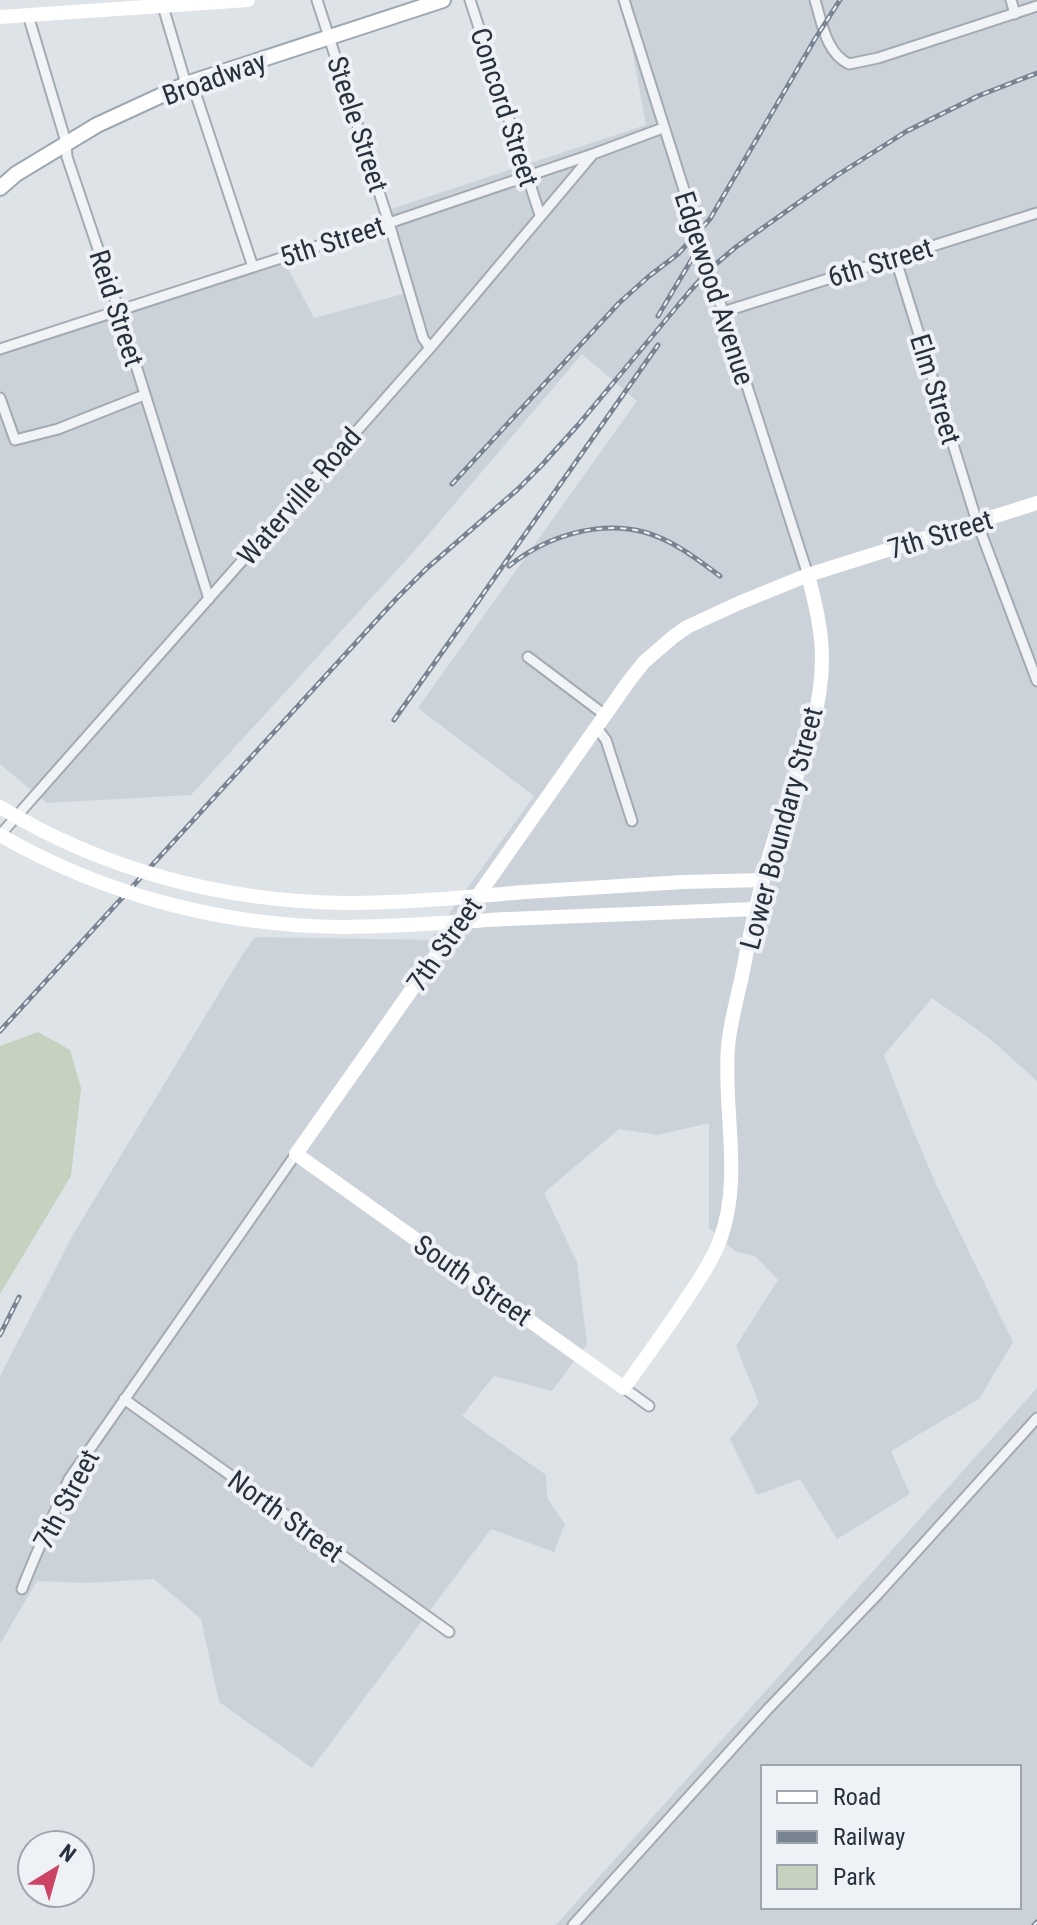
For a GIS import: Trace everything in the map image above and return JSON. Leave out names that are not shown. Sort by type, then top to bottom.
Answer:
[{"type":"street","points":[[0,17],[162,3],[248,0]]},
{"type":"street","name":"Steele Street","points":[[317,0],[423,338],[430,348]]},
{"type":"street","name":"Broadway","points":[[0,188],[66,142],[189,84],[330,37],[413,5],[443,0]]},
{"type":"street","name":"Concord Street","points":[[470,0],[540,215]]},
{"type":"street","name":"Edgewood Avenue","points":[[624,0],[808,575]]},
{"type":"street","points":[[815,0],[835,56],[849,64],[878,58],[1037,6]]},
{"type":"street","points":[[1011,0],[1015,14]]},
{"type":"street","points":[[162,3],[253,267]]},
{"type":"street","name":"Reid Street","points":[[28,15],[66,142],[67,157],[119,311],[209,599]]},
{"type":"street","name":"5th Street","points":[[0,349],[389,223],[663,128]]},
{"type":"street","name":"Waterville Road","points":[[0,835],[430,348],[593,154]]},
{"type":"street","points":[[0,179],[16,174]]},
{"type":"street","name":"6th Street","points":[[723,312],[1037,213]]},
{"type":"street","name":"Elm Street","points":[[895,257],[977,522],[1037,681]]},
{"type":"street","points":[[0,398],[15,440],[58,429],[144,395]]},
{"type":"street","name":"7th Street","points":[[22,1589],[69,1479],[644,662],[673,637],[714,613],[808,575],[1037,503]]},
{"type":"street","name":"Lower Boundary Street","points":[[624,1388],[699,1280],[720,1240],[727,1212],[731,1181],[728,1047],[755,909],[816,708],[822,658],[820,631],[808,575]]},
{"type":"street","points":[[528,657],[600,721],[632,821]]},
{"type":"street","points":[[0,807],[61,840],[113,861],[173,880],[240,894],[289,900],[351,903],[683,882],[763,880]]},
{"type":"street","points":[[0,835],[57,865],[107,885],[169,904],[281,924],[341,927],[755,909]]},
{"type":"street","name":"South Street","points":[[296,1154],[649,1406]]},
{"type":"street","name":"North Street","points":[[124,1399],[449,1632]]},
{"type":"street","points":[[573,1925],[1037,1418]]},
{"type":"shaded area","points":[[623,0],[1037,0],[1037,1081],[989,1038],[932,998],[884,1055],[935,1182],[1013,1342],[979,1399],[891,1451],[910,1494],[837,1539],[800,1479],[757,1495],[730,1439],[759,1403],[736,1346],[778,1280],[755,1256],[736,1252],[709,1228],[709,1123],[658,1135],[619,1129],[544,1193],[577,1262],[587,1344],[552,1391],[494,1376],[462,1416],[546,1475],[547,1498],[565,1524],[554,1552],[491,1529],[312,1768],[219,1702],[201,1619],[154,1579],[85,1583],[37,1581],[0,1644],[0,1376],[74,1233],[255,937],[430,940],[534,796],[418,708],[637,401],[582,354],[417,548],[191,795],[47,803],[0,764],[0,355],[284,261],[314,318],[403,294],[379,213],[646,125]]},
{"type":"shaded area","points":[[1037,1388],[1037,1925],[556,1925]]},
{"type":"green space","points":[[38,1032],[70,1050],[81,1088],[71,1176],[0,1294],[0,1046]]},
{"type":"railway","points":[[452,484],[619,303],[678,254],[710,219],[840,0]]},
{"type":"railway","points":[[0,1031],[396,599],[541,466],[710,269],[836,176],[907,131],[978,96],[1037,73]]},
{"type":"railway","points":[[658,316],[705,237]]},
{"type":"railway","points":[[476,604],[658,345]]},
{"type":"railway","points":[[509,566],[555,539],[608,528],[644,532],[665,540],[720,576]]},
{"type":"railway","points":[[394,720],[482,596]]},
{"type":"railway","points":[[0,1335],[19,1297]]},
{"type":"railway","points":[[1034,1925],[1037,1922]]}]
